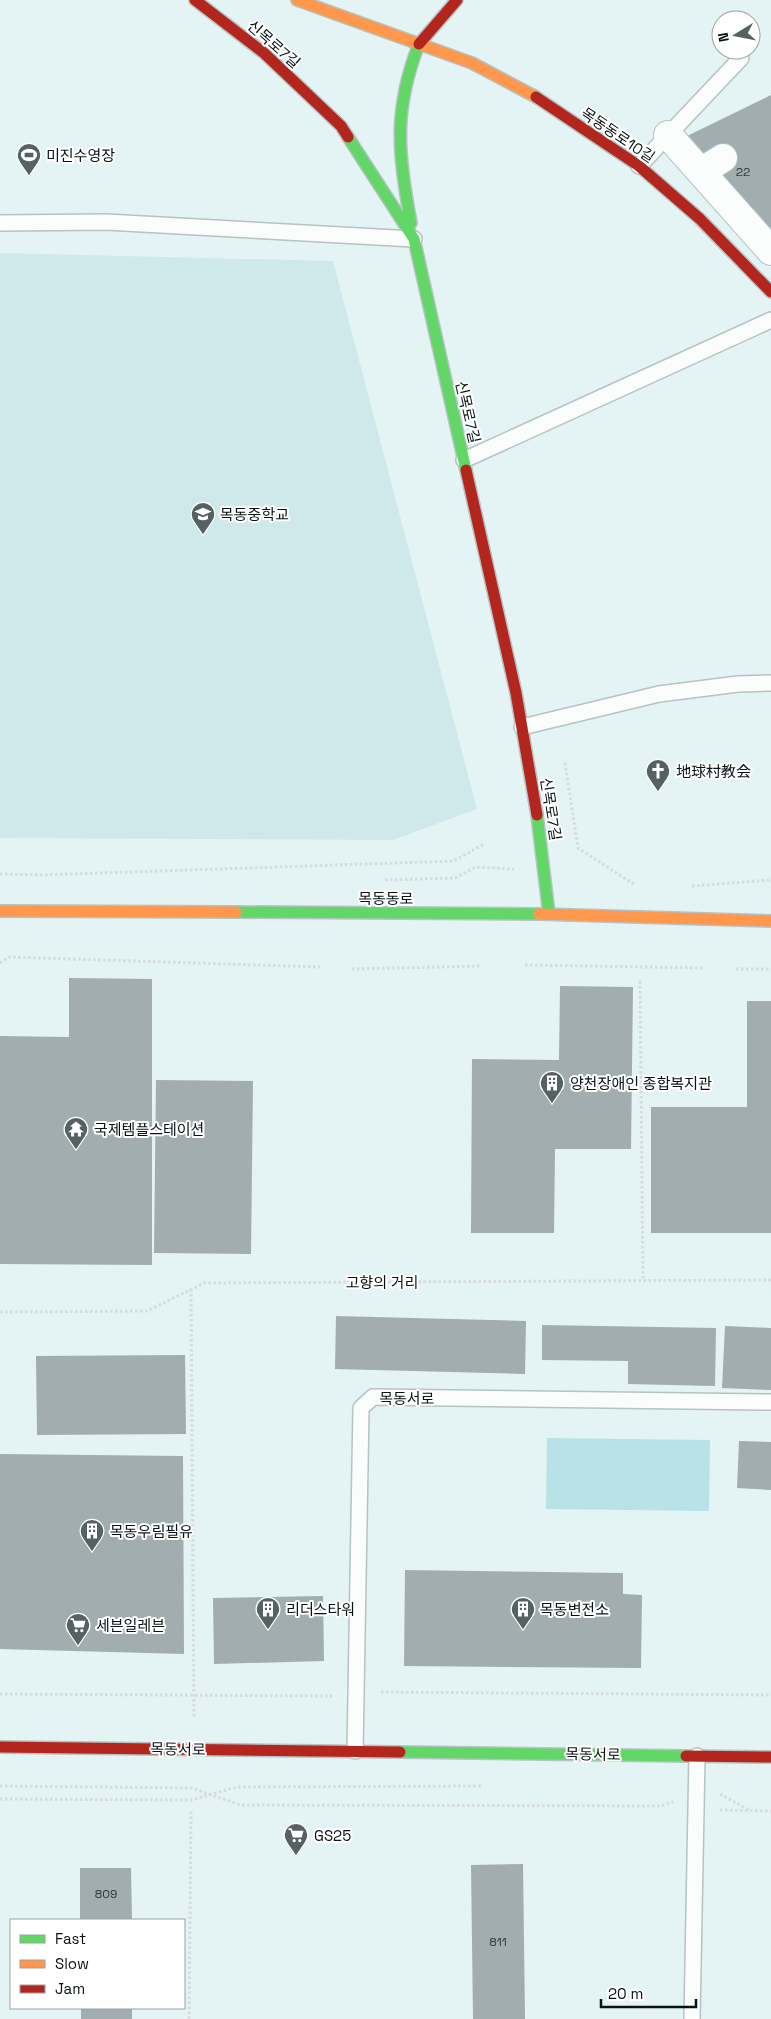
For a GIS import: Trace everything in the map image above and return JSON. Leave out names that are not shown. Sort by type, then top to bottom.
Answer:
[{"type":"main road","name":"신목로7길","points":[[195,0],[264,53],[341,126],[414,239],[522,727],[541,838],[549,914]]},
{"type":"main road","name":"목동동로10길","points":[[297,0],[472,63],[522,88],[639,166],[700,219],[771,292]]},
{"type":"main road","points":[[414,239],[399,164],[399,124],[404,84],[419,44],[457,0]]},
{"type":"main road","name":"목동동로","points":[[0,911],[549,914],[771,922]]},
{"type":"main road","name":"목동서로","points":[[0,1747],[771,1757]]},
{"type":"street","points":[[668,135],[771,251]]},
{"type":"street","points":[[701,172],[723,158]]},
{"type":"lane","points":[[639,166],[739,60]]},
{"type":"lane","points":[[0,223],[106,222],[414,239]]},
{"type":"lane","points":[[464,460],[771,320]]},
{"type":"lane","points":[[522,727],[658,694],[738,684],[771,683]]},
{"type":"lane","name":"목동서로","points":[[355,1752],[361,1408],[373,1397],[771,1402]]},
{"type":"lane","points":[[692,2019],[697,1756]]},
{"type":"path","points":[[565,763],[578,848],[641,890]]},
{"type":"path","points":[[0,874],[42,875],[454,861],[484,844]]},
{"type":"path","points":[[688,886],[771,880]]},
{"type":"path","points":[[0,963],[8,957],[320,968]]},
{"type":"path","points":[[525,965],[705,968]]},
{"type":"path","points":[[352,970],[482,966]]},
{"type":"path","points":[[736,969],[771,969]]},
{"type":"path","points":[[640,981],[643,1281]]},
{"type":"path","name":"고향의 거리","points":[[0,1312],[147,1311],[204,1283],[771,1280]]},
{"type":"path","points":[[191,1289],[196,1693],[193,1750]]},
{"type":"path","points":[[381,1692],[771,1695]]},
{"type":"path","points":[[0,1694],[196,1693],[336,1696]]},
{"type":"path","points":[[0,1786],[192,1788],[240,1805],[661,1806]]},
{"type":"path","points":[[0,1799],[191,1800],[237,1787],[493,1786]]},
{"type":"path","points":[[696,1787],[713,1790],[749,1810]]},
{"type":"path","points":[[189,2019],[191,1810]]},
{"type":"path","points":[[695,1810],[771,1811]]},
{"type":"shaded area","name":"목동중학교","points":[[0,253],[333,261],[477,809],[393,840],[0,838]]},
{"type":"shaded area","points":[[547,1438],[710,1440],[709,1511],[546,1509]]},
{"type":"building","points":[[771,95],[771,236],[685,137]]},
{"type":"building","name":"국제템플스테이션","points":[[69,978],[152,979],[152,1265],[0,1264],[0,1036],[69,1037]]},
{"type":"building","name":"양천장애인 종합복지관","points":[[560,986],[633,987],[631,1149],[555,1149],[554,1233],[471,1233],[472,1059],[559,1060]]},
{"type":"building","points":[[747,1001],[771,1001],[771,1233],[651,1233],[651,1107],[747,1107]]},
{"type":"building","points":[[156,1080],[253,1081],[251,1254],[154,1253]]},
{"type":"building","points":[[336,1316],[526,1321],[525,1374],[335,1369]]},
{"type":"building","points":[[542,1325],[716,1328],[715,1386],[628,1384],[628,1361],[542,1360]]},
{"type":"building","points":[[725,1326],[771,1328],[771,1390],[722,1388]]},
{"type":"building","points":[[185,1355],[186,1434],[37,1435],[36,1356]]},
{"type":"building","points":[[739,1441],[771,1442],[771,1490],[737,1488]]},
{"type":"building","name":"목동우림필유","points":[[0,1454],[183,1456],[184,1654],[0,1649]]},
{"type":"building","name":"목동변전소","points":[[405,1570],[623,1573],[623,1594],[642,1595],[641,1668],[404,1666]]},
{"type":"building","name":"리더스타워","points":[[323,1596],[324,1661],[214,1664],[213,1598]]},
{"type":"building","points":[[523,1864],[525,2019],[473,2019],[471,1865]]},
{"type":"building","points":[[80,1868],[131,1868],[132,1919],[80,1919]]},
{"type":"building","points":[[81,2009],[132,2009],[132,2019],[81,2019]]},
{"type":"traffic: fast","points":[[411,223],[403,176],[400,133],[405,90],[419,44]]},
{"type":"traffic: fast","points":[[348,137],[414,239],[466,470]]},
{"type":"traffic: fast","points":[[537,815],[549,914]]},
{"type":"traffic: fast","points":[[236,912],[539,914]]},
{"type":"traffic: fast","points":[[400,1752],[686,1756]]},
{"type":"traffic: slow","points":[[297,0],[472,63],[536,97]]},
{"type":"traffic: slow","points":[[0,911],[236,912]]},
{"type":"traffic: slow","points":[[539,914],[771,921]]},
{"type":"traffic: jam","points":[[195,0],[264,53],[341,126],[348,137]]},
{"type":"traffic: jam","points":[[419,44],[457,0]]},
{"type":"traffic: jam","points":[[536,97],[639,166],[700,219],[771,292]]},
{"type":"traffic: jam","points":[[466,470],[516,693],[537,815]]},
{"type":"traffic: jam","points":[[0,1747],[400,1752]]},
{"type":"traffic: jam","points":[[686,1756],[771,1757]]},
{"type":"place","name":"미진수영장","points":[[29,176]]},
{"type":"place","name":"목동중학교","points":[[203,535]]},
{"type":"place","name":"地球村教会","points":[[658,792]]},
{"type":"place","name":"양천장애인 종합복지관","points":[[552,1104]]},
{"type":"place","name":"국제템플스테이션","points":[[76,1150]]},
{"type":"place","name":"목동우림필유","points":[[92,1552]]},
{"type":"place","name":"리더스타워","points":[[268,1630]]},
{"type":"place","name":"목동변전소","points":[[523,1630]]},
{"type":"place","name":"세븐일레븐","points":[[78,1646]]},
{"type":"place","name":"GS25","points":[[296,1856]]}]
